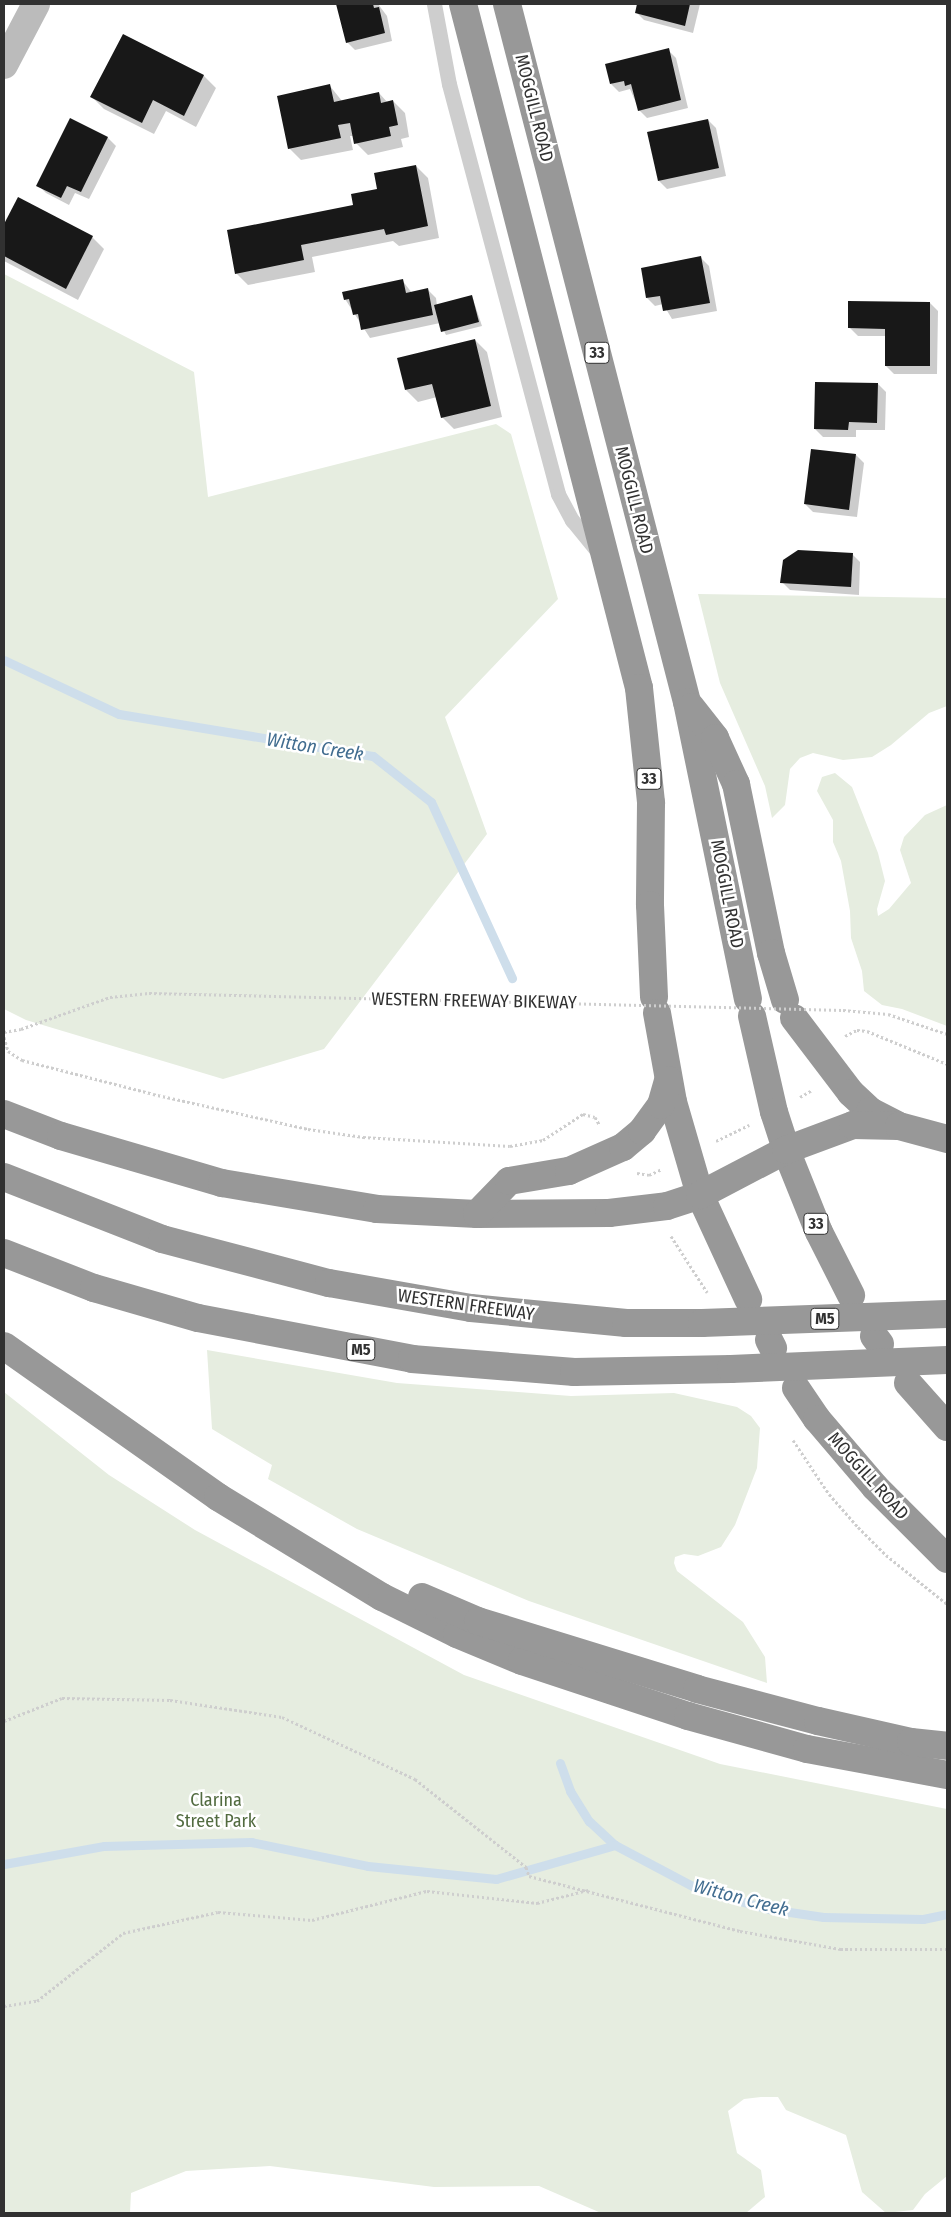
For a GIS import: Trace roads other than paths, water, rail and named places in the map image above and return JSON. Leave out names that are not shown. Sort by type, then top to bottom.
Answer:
[{"type":"highway","name":"33","points":[[463,4],[638,688],[647,753],[655,1005],[668,1080],[700,1195],[748,1299]]},
{"type":"highway","name":"MOGGILL ROAD","points":[[507,4],[687,702],[750,1008],[774,1112],[786,1150],[819,1232],[851,1295]]},
{"type":"highway","points":[[687,702],[715,738],[736,784],[771,953],[790,1009],[851,1093],[870,1111],[899,1126],[947,1139]]},
{"type":"highway","points":[[477,1214],[509,1181],[570,1171],[616,1151],[632,1141],[660,1105],[668,1080]]},
{"type":"highway","points":[[4,1114],[61,1136],[222,1183],[377,1208],[477,1214],[641,1210],[700,1195],[786,1150],[853,1125],[899,1126]]},
{"type":"highway","name":"WESTERN FREEWAY","points":[[4,1177],[162,1239],[329,1283],[471,1308],[626,1322],[702,1323],[947,1314]]},
{"type":"highway","name":"M5","points":[[4,1253],[94,1288],[198,1318],[412,1359],[574,1372],[731,1369],[947,1360]]},
{"type":"highway","points":[[4,1346],[210,1492],[382,1597],[457,1634],[531,1664],[688,1716],[807,1748],[947,1775]]},
{"type":"highway","points":[[908,1383],[947,1427]]},
{"type":"highway","name":"MOGGILL ROAD","points":[[796,1388],[817,1419],[875,1487],[947,1559]]},
{"type":"highway","points":[[286,1538],[495,1627],[697,1689],[818,1721],[911,1742],[947,1746]]},
{"type":"main road","points":[[4,65],[36,4]]},
{"type":"lane","points":[[434,4],[449,84],[558,494],[572,520],[608,565]]},
{"type":"waterway","name":"Witton Creek","points":[[4,660],[119,714],[373,756],[431,802],[512,978]]},
{"type":"waterway","name":"Witton Creek","points":[[560,1763],[570,1791],[589,1821],[615,1845],[700,1890],[769,1909],[823,1917],[923,1919],[947,1914]]},
{"type":"waterway","points":[[4,1864],[104,1846],[251,1842],[368,1866],[496,1879],[615,1845]]},
{"type":"park label","name":"Clarina Street Park","points":[[216,1811]]}]
